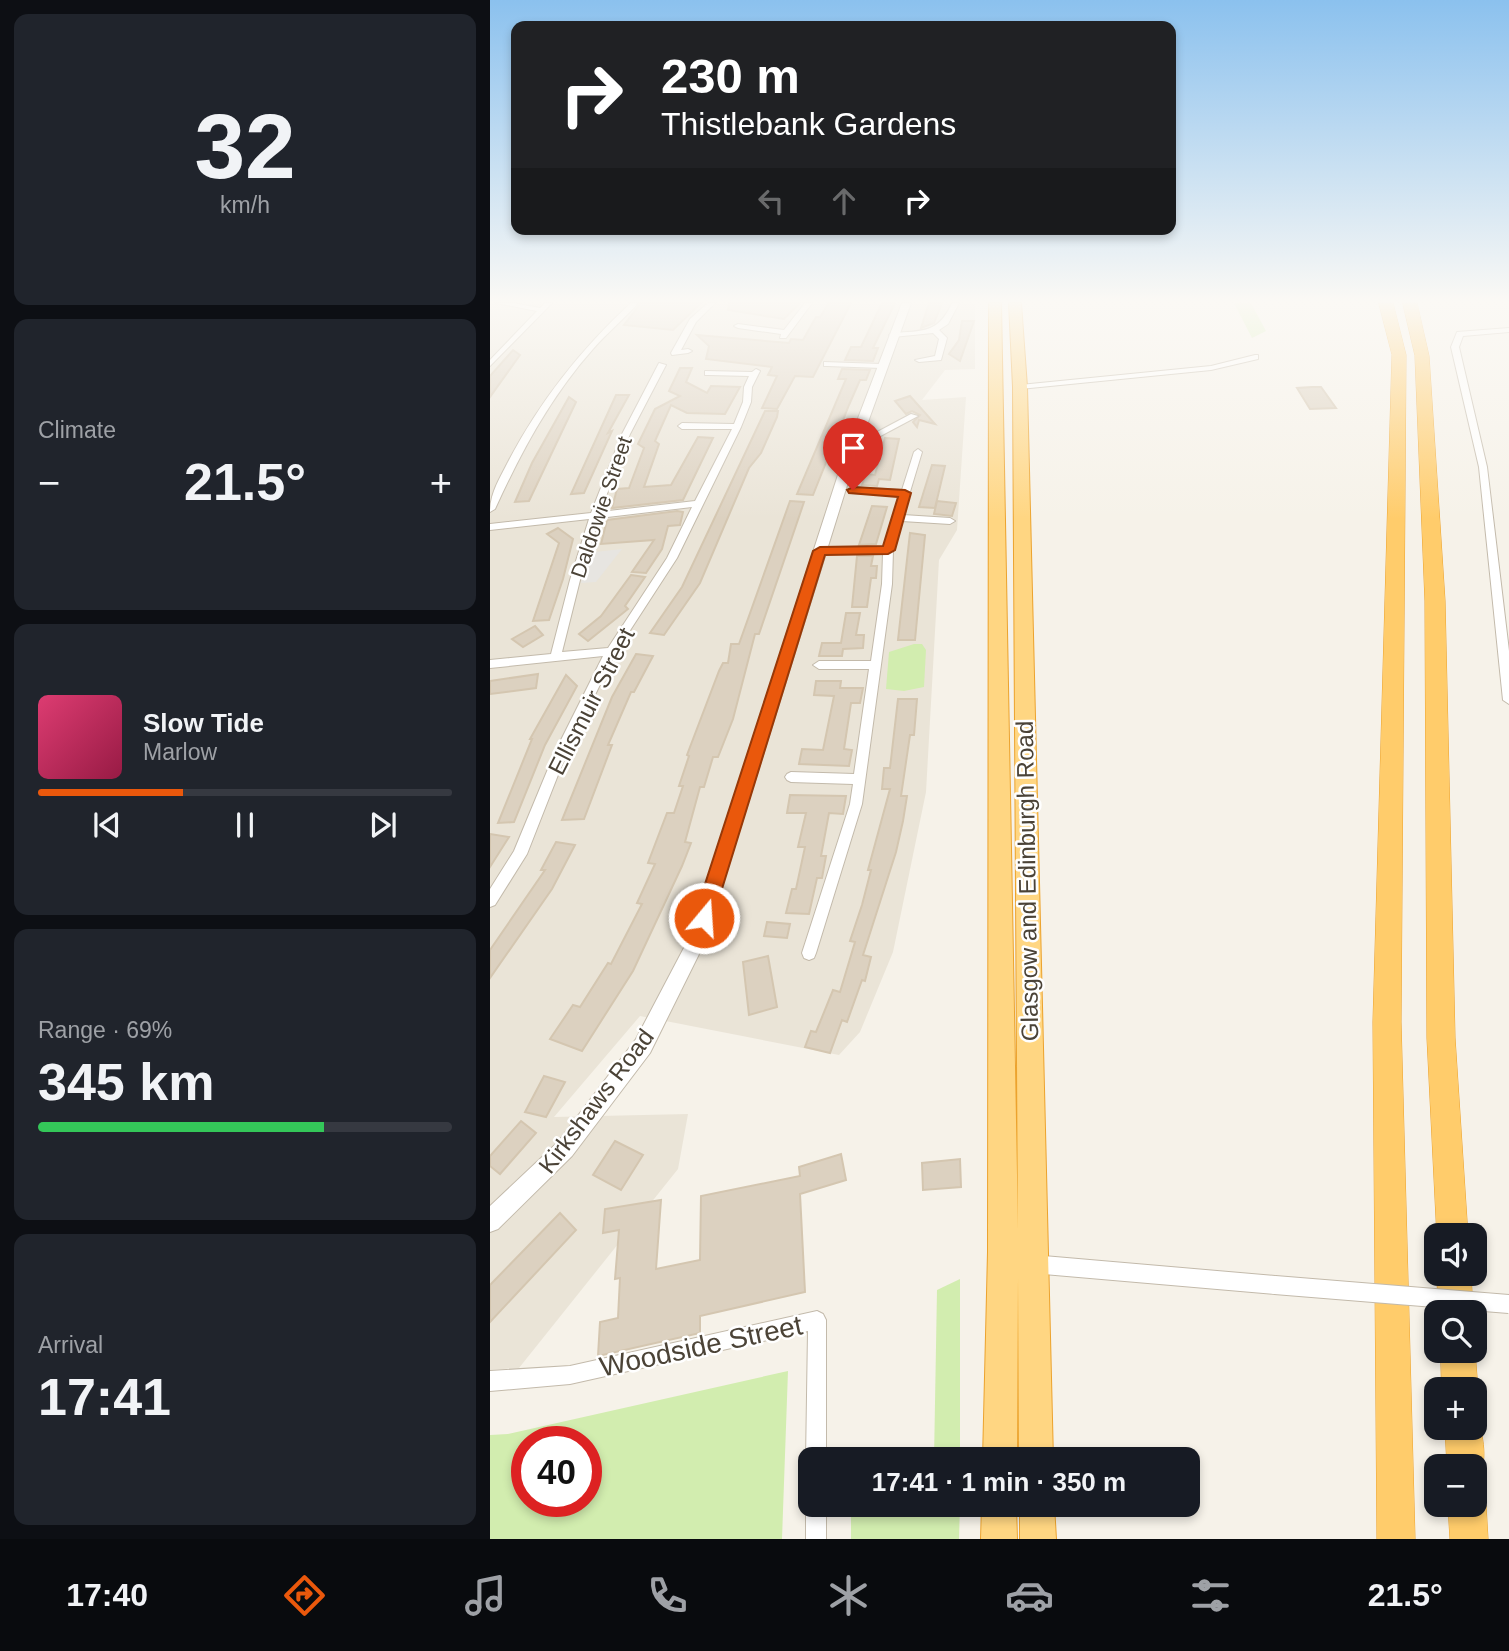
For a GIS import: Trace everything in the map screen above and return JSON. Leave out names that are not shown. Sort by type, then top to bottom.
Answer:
[{"type":"highway","name":"Glasgow and Edinburgh Road","points":[[996,375],[1003,1252],[1000,1447]]},
{"type":"highway","name":"Glasgow and Edinburgh Road","points":[[1019,375],[1036,1447]]},
{"type":"highway","points":[[1396,1539],[1387,1022],[1399,375]]},
{"type":"highway","points":[[1423,375],[1435,601],[1441,1038],[1451,1223]]},
{"type":"highway","points":[[999,1517],[999,1539]]},
{"type":"highway","points":[[1037,1517],[1038,1539]]},
{"type":"highway","points":[[1468,1517],[1469,1539]]},
{"type":"street","points":[[490,509],[510,465],[565,375]]},
{"type":"street","name":"Daldowie Street","points":[[556,655],[594,513],[636,409],[656,375]]},
{"type":"street","name":"Ellismuir Street","points":[[490,901],[520,854],[561,752],[611,651],[672,558],[737,427],[755,375]]},
{"type":"street","name":"Kirkshaws Road","points":[[490,1220],[565,1149],[643,1046],[695,944],[878,375]]},
{"type":"street","points":[[1020,387],[1142,375]]},
{"type":"street","points":[[1461,375],[1483,467],[1509,700]]},
{"type":"street","points":[[853,447],[914,416]]},
{"type":"street","points":[[682,426],[737,427]]},
{"type":"street","points":[[809,953],[856,804],[887,584],[888,550],[918,452]]},
{"type":"street","points":[[853,490],[905,493]]},
{"type":"street","points":[[490,527],[594,513],[698,504]]},
{"type":"street","points":[[898,518],[950,521]]},
{"type":"street","points":[[820,551],[888,550]]},
{"type":"street","points":[[490,664],[611,651]]},
{"type":"street","points":[[820,665],[876,665]]},
{"type":"street","points":[[791,776],[859,779]]},
{"type":"street","points":[[1032,1264],[1509,1304]]},
{"type":"street","name":"Woodside Street","points":[[490,1381],[570,1375],[817,1320],[816,1447]]},
{"type":"street","points":[[816,1517],[816,1539]]},
{"type":"shaded area","points":[[490,375],[941,375],[922,400],[966,397],[957,530],[939,560],[926,792],[893,952],[860,1032],[839,1055],[640,1016],[554,1117],[688,1114],[678,1169],[519,1368],[490,1370]]},
{"type":"shaded area","points":[[622,549],[596,582],[581,583],[586,553]]},
{"type":"green space","points":[[922,644],[926,650],[924,687],[904,691],[886,689],[889,652]]},
{"type":"green space","points":[[960,1279],[960,1447],[934,1447],[937,1290]]},
{"type":"green space","points":[[788,1371],[782,1539],[490,1539],[490,1435],[511,1433],[511,1517],[602,1517],[602,1426],[544,1426]]},
{"type":"green space","points":[[851,1517],[960,1517],[959,1539],[851,1539]]},
{"type":"building","points":[[506,375],[490,397],[490,376]]},
{"type":"building","points":[[677,375],[689,375],[686,382],[707,393],[711,386],[740,387],[725,414],[687,413],[671,405],[655,441],[659,444],[644,487],[671,485],[698,437],[713,438],[683,500],[612,508],[617,489],[629,488],[644,448],[638,444],[655,409],[680,396],[669,391]]},
{"type":"building","points":[[768,375],[814,375],[813,377],[795,376],[777,409],[762,408],[777,376]]},
{"type":"building","points":[[840,375],[868,375],[866,380],[860,380],[813,495],[797,494],[846,379],[838,379]]},
{"type":"building","points":[[1321,387],[1336,408],[1310,409],[1297,388]]},
{"type":"building","points":[[616,395],[629,395],[608,433],[612,431],[584,493],[571,494]]},
{"type":"building","points":[[910,396],[935,424],[919,420],[917,427],[913,422],[920,415],[912,411],[906,414],[895,401]]},
{"type":"building","points":[[569,397],[576,402],[529,501],[515,502],[532,463]]},
{"type":"building","points":[[765,411],[778,411],[777,417],[761,453],[749,468],[700,583],[664,635],[650,633],[682,587]]},
{"type":"building","points":[[885,438],[899,439],[890,480],[879,479],[877,486],[862,485],[866,474],[875,475]]},
{"type":"building","points":[[932,465],[945,466],[935,508],[919,507]]},
{"type":"building","points":[[790,501],[804,502],[759,634],[755,634],[733,719],[718,757],[713,757],[704,787],[700,787],[685,842],[691,843],[682,866],[633,971],[582,1051],[550,1039],[573,1005],[580,1007],[608,963],[611,964],[642,904],[637,903],[655,864],[648,863],[667,813],[674,813],[683,786],[679,786],[689,756],[687,755],[719,671],[723,663],[728,663],[731,644],[739,644]]},
{"type":"building","points":[[937,501],[956,503],[952,516],[934,514]]},
{"type":"building","points":[[872,506],[887,507],[876,544],[859,545]]},
{"type":"building","points":[[683,512],[680,525],[668,526],[662,549],[646,573],[632,572],[654,540],[601,544],[607,520]]},
{"type":"building","points":[[558,528],[573,539],[563,579],[549,620],[533,621],[559,543],[547,534]]},
{"type":"building","points":[[910,533],[925,535],[915,640],[898,640]]},
{"type":"building","points":[[857,556],[873,556],[871,566],[877,566],[876,578],[871,578],[867,607],[852,607]]},
{"type":"building","points":[[631,575],[645,577],[625,606],[628,609],[588,641],[579,634],[601,616]]},
{"type":"building","points":[[846,613],[860,613],[856,635],[864,635],[863,648],[843,649],[842,656],[819,656],[822,643],[841,643]]},
{"type":"building","points":[[535,626],[543,635],[523,647],[512,639]]},
{"type":"building","points":[[636,654],[653,656],[634,692],[631,692],[608,745],[612,745],[584,819],[562,820],[612,697]]},
{"type":"building","points":[[538,674],[536,688],[490,694],[490,681]]},
{"type":"building","points":[[566,675],[577,686],[545,745],[514,822],[498,823],[530,739]]},
{"type":"building","points":[[816,681],[841,681],[840,688],[863,688],[860,703],[851,703],[844,749],[852,750],[849,766],[799,764],[802,749],[823,750],[834,696],[814,695]]},
{"type":"building","points":[[898,699],[917,699],[914,735],[910,735],[901,796],[907,796],[903,821],[896,852],[863,955],[871,957],[865,981],[862,980],[847,1022],[842,1020],[830,1053],[805,1047],[811,1031],[816,1032],[833,990],[840,992],[855,942],[850,941],[862,905],[871,870],[868,870],[890,789],[882,789],[884,768],[890,768]]},
{"type":"building","points":[[790,795],[846,796],[843,814],[829,813],[821,856],[826,856],[822,878],[817,878],[809,914],[786,913],[792,889],[796,889],[805,847],[798,847],[806,813],[787,813]]},
{"type":"building","points":[[490,834],[509,837],[490,867]]},
{"type":"building","points":[[556,842],[575,845],[552,889],[490,978],[490,950],[545,870],[541,870]]},
{"type":"building","points":[[767,922],[790,924],[787,938],[764,936]]},
{"type":"building","points":[[768,956],[777,1007],[749,1015],[743,962]]},
{"type":"building","points":[[544,1076],[565,1082],[546,1117],[525,1112]]},
{"type":"building","points":[[521,1121],[536,1133],[500,1174],[490,1166],[490,1156]]},
{"type":"building","points":[[615,1141],[643,1155],[621,1190],[593,1175]]},
{"type":"building","points":[[841,1154],[846,1180],[800,1194],[805,1292],[700,1316],[700,1333],[598,1356],[600,1322],[618,1318],[620,1278],[615,1279],[619,1230],[603,1233],[605,1209],[661,1200],[656,1269],[700,1260],[701,1196],[800,1176],[799,1167]]},
{"type":"building","points":[[960,1159],[961,1187],[923,1190],[922,1163]]},
{"type":"building","points":[[560,1213],[576,1230],[490,1322],[490,1285]]},
{"type":"route","points":[[704,918],[820,551],[888,550],[905,493],[853,490]]}]
